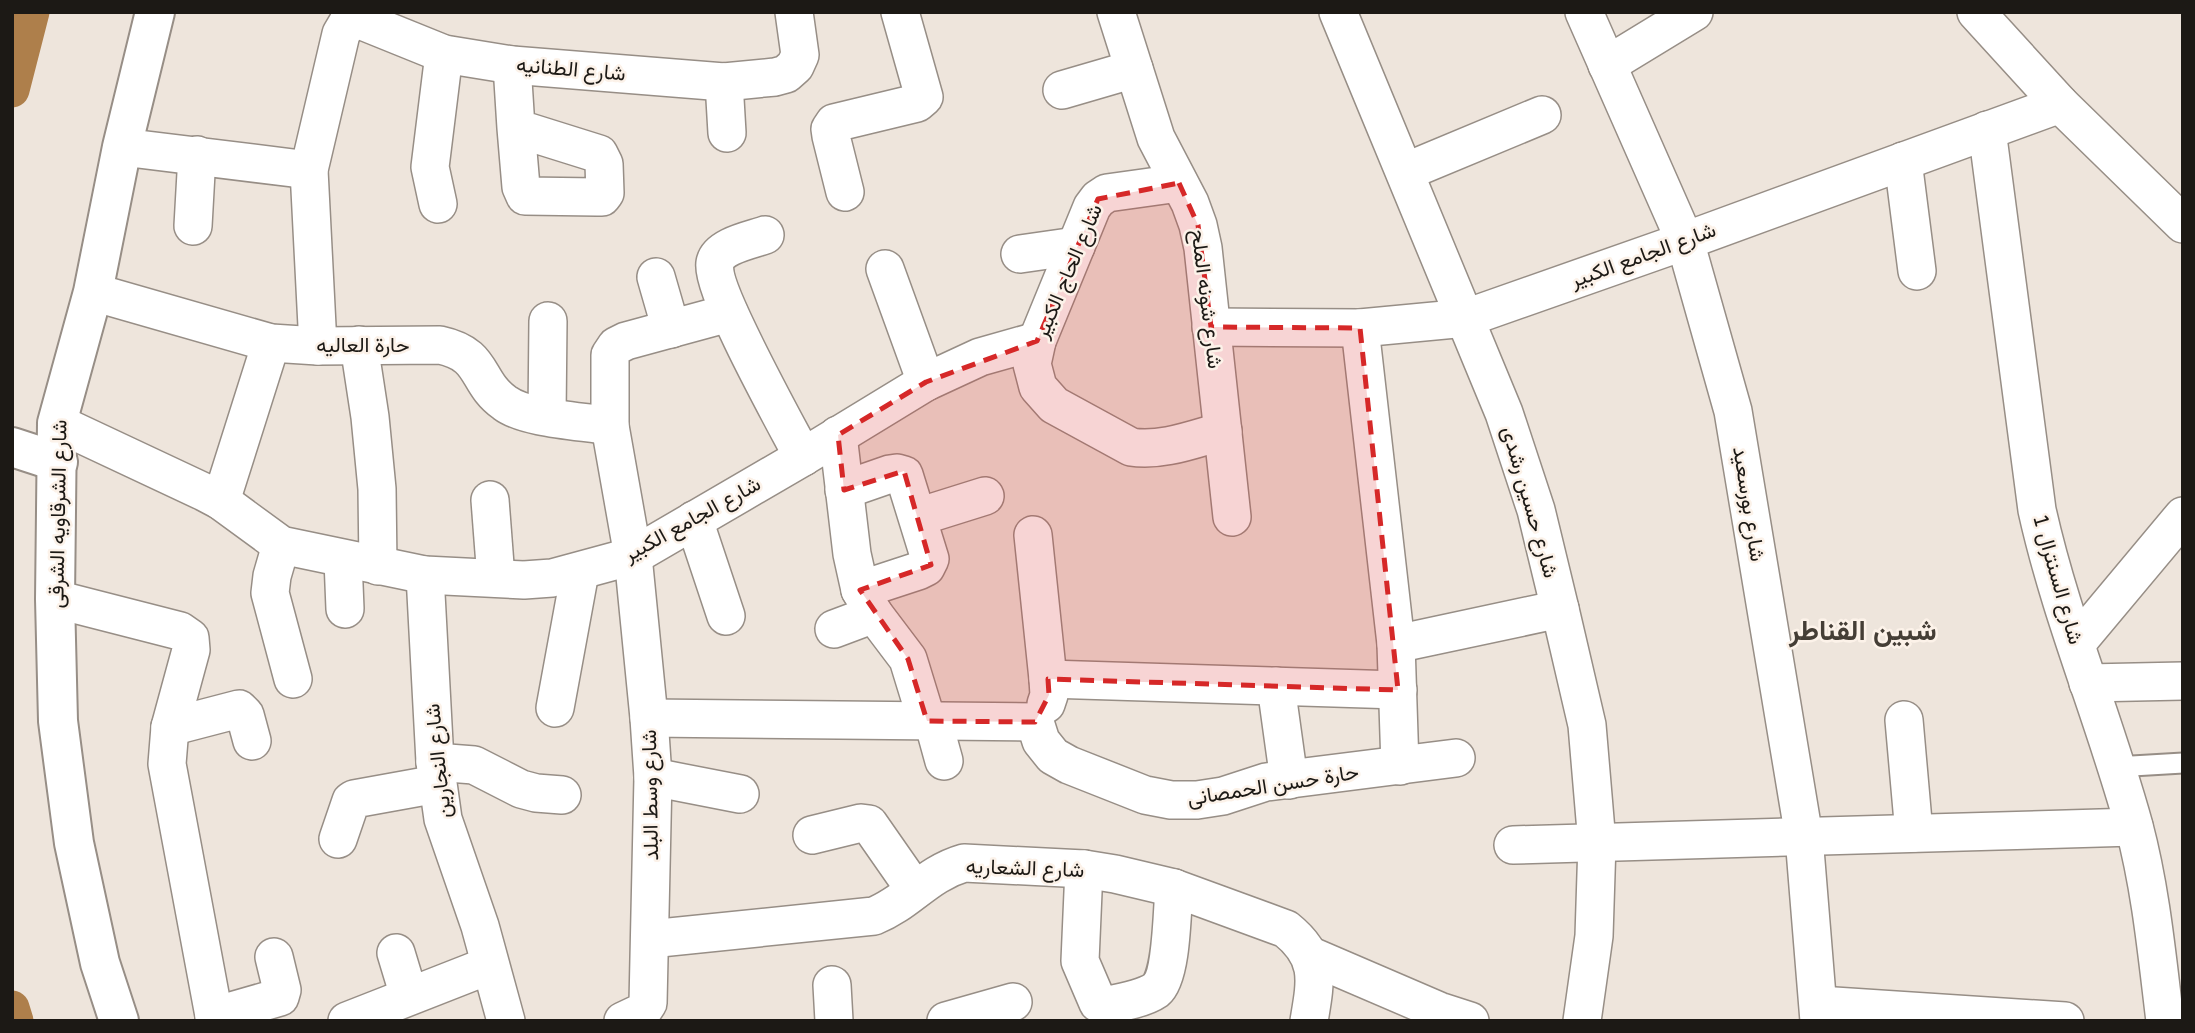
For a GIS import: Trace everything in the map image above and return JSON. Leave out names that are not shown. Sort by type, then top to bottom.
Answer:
[{"type":"street","name":"شارع الشرقاويه الشرقى","points":[[119,1021],[100,962],[74,843],[58,721],[55,599],[57,423],[93,292],[122,147],[155,12]]},
{"type":"street","name":"شارع الطنانيه","points":[[352,14],[444,54],[512,65],[724,82],[775,77],[786,74],[795,66],[800,55],[794,12]]},
{"type":"street","points":[[845,192],[831,136],[830,129],[834,123],[917,103],[924,97],[900,12]]},
{"type":"street","name":"شارع شونه الملح","points":[[1116,12],[1156,138],[1190,203],[1198,225],[1232,517]]},
{"type":"street","name":"شارع حسين رشدى","points":[[1338,12],[1504,413],[1536,510],[1560,609],[1587,725],[1597,843],[1594,936],[1582,1021]]},
{"type":"street","name":"شارع بورسعيد","points":[[1584,12],[1685,241],[1733,411],[1804,836],[1819,1013]]},
{"type":"street","points":[[1607,65],[1694,12]]},
{"type":"street","points":[[1976,12],[2060,104],[2183,225]]},
{"type":"street","points":[[318,346],[309,170],[341,34],[352,14]]},
{"type":"street","points":[[438,204],[429,167],[444,54]]},
{"type":"street","points":[[512,65],[516,128]]},
{"type":"street","points":[[1062,90],[1133,69]]},
{"type":"street","points":[[724,82],[727,133]]},
{"type":"street","name":"شارع الجامع الكبير","points":[[1211,327],[1360,328],[1466,318],[2060,104]]},
{"type":"street","points":[[1405,173],[1542,114]]},
{"type":"street","name":"شارع السنترال 1","points":[[1987,130],[2037,510],[2046,549],[2134,827],[2167,907],[2165,1021]]},
{"type":"street","points":[[122,147],[309,170]]},
{"type":"street","points":[[193,226],[197,155]]},
{"type":"street","points":[[1903,161],[1917,271]]},
{"type":"street","name":"شارع الحاج الكبير","points":[[1179,183],[1107,193],[1098,199],[1092,207],[1037,341],[1032,364],[1038,387],[1054,405],[1119,441],[1145,449],[1223,432]]},
{"type":"street","points":[[765,235],[727,249],[719,255],[715,264],[729,313],[803,457]]},
{"type":"street","points":[[1020,254],[1076,246]]},
{"type":"street","points":[[885,269],[926,382]]},
{"type":"street","points":[[656,277],[671,329]]},
{"type":"street","name":"حارة العاليه","points":[[93,292],[271,343],[318,346],[440,345],[457,349],[472,359],[491,391],[505,404],[521,412],[610,426]]},
{"type":"street","name":"شارع وسط البلد","points":[[623,1021],[642,1012],[648,1003],[653,777],[633,556],[610,426],[610,355],[616,346],[626,341],[729,313]]},
{"type":"street","points":[[547,416],[548,321]]},
{"type":"street","points":[[1360,328],[1396,644],[1400,766]]},
{"type":"street","name":"شارع الجامع الكبير","points":[[57,423],[221,501],[281,545],[425,575],[543,579],[580,572],[633,556],[926,382],[980,357],[1037,341]]},
{"type":"street","points":[[221,501],[271,343]]},
{"type":"street","points":[[359,345],[377,489],[378,566]]},
{"type":"street","points":[[838,435],[854,572],[867,602],[908,659],[944,761]]},
{"type":"street","points":[[12,447],[58,462]]},
{"type":"street","points":[[834,629],[867,602],[926,567],[930,559],[904,475],[897,472],[844,490]]},
{"type":"street","points":[[918,517],[985,496]]},
{"type":"street","points":[[490,500],[496,578]]},
{"type":"street","points":[[694,520],[726,616]]},
{"type":"street","points":[[2076,644],[2176,534]]},
{"type":"street","points":[[649,718],[1035,723],[1044,710],[1049,695],[1033,535]]},
{"type":"street","points":[[281,545],[270,593],[293,680]]},
{"type":"street","points":[[343,560],[345,609]]},
{"type":"street","points":[[555,708],[580,572]]},
{"type":"street","name":"شارع النجارين","points":[[425,575],[436,773],[443,818],[480,926],[506,1021]]},
{"type":"street","points":[[55,599],[180,631],[190,638],[191,650],[167,745],[169,782],[215,1018],[280,997],[282,990],[274,957]]},
{"type":"street","points":[[1396,644],[1560,609]]},
{"type":"street","points":[[1048,679],[1398,690]]},
{"type":"street","points":[[2088,683],[2183,681]]},
{"type":"street","points":[[1276,686],[1289,780]]},
{"type":"street","points":[[170,727],[239,709],[245,715],[252,741]]},
{"type":"street","points":[[1904,720],[1914,833]]},
{"type":"street","name":"حارة حسن الحمصانى","points":[[1035,723],[1041,741],[1053,756],[1145,795],[1171,800],[1223,796],[1266,782],[1456,758]]},
{"type":"street","points":[[338,839],[354,799],[436,773],[474,765],[521,789],[562,795]]},
{"type":"street","points":[[653,777],[740,794]]},
{"type":"street","points":[[812,835],[862,823],[869,824],[915,890]]},
{"type":"street","points":[[1513,845],[2134,827]]},
{"type":"street","name":"شارع الشعاريه","points":[[650,939],[874,916],[899,903],[944,869],[964,863],[1084,869],[1174,888],[1286,929],[1300,940],[1311,956]]},
{"type":"street","points":[[1084,869],[1080,961],[1098,1003],[1103,1006],[1147,994],[1161,984],[1166,968],[1174,888]]},
{"type":"street","points":[[396,953],[409,996]]},
{"type":"street","points":[[1311,956],[1447,1017]]},
{"type":"street","points":[[1309,1021],[1315,984],[1311,956]]},
{"type":"street","points":[[347,1021],[490,965]]},
{"type":"street","points":[[832,985],[834,1021]]},
{"type":"street","points":[[946,1021],[1013,1002]]},
{"type":"street","points":[[1819,1013],[2065,1021]]},
{"type":"lane","points":[[2115,767],[2183,763]]},
{"type":"highlighted area","points":[[1179,183],[1198,225],[1211,327],[1360,328],[1398,690],[1048,679],[1049,695],[1035,722],[927,721],[908,659],[860,590],[931,565],[904,471],[844,490],[838,435],[926,382],[1037,341],[1098,199]]},
{"type":"waterway","points":[[12,90],[32,12]]},
{"type":"waterway","points":[[12,1008],[16,1021]]},
{"type":"district","name":"شبين القناطر","points":[[1863,630]]}]
